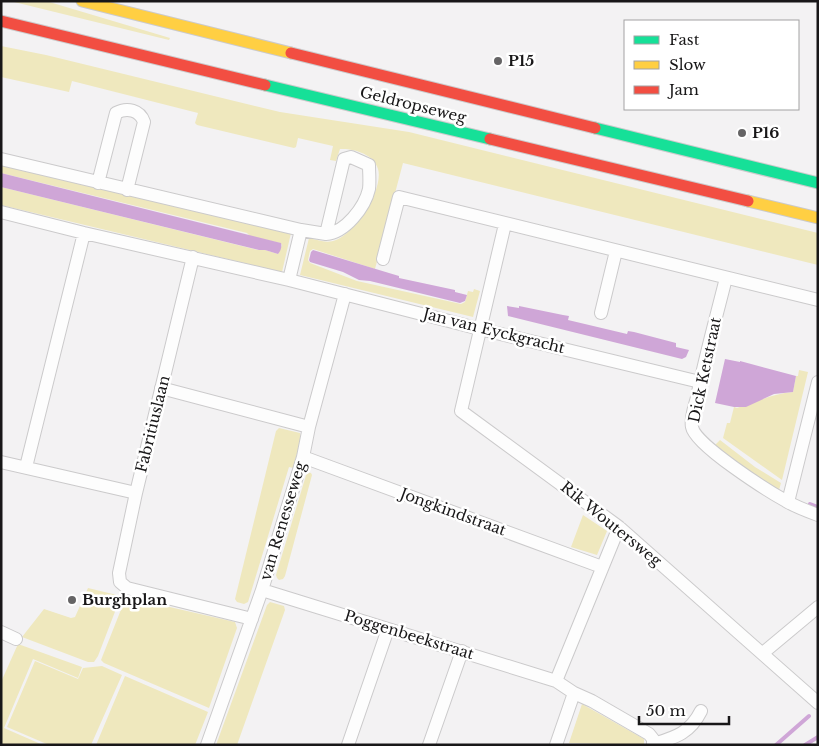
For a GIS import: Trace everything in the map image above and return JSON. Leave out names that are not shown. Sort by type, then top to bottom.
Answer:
[{"type":"main road","points":[[82,1],[593,129],[818,183]]},
{"type":"main road","name":"Geldropseweg","points":[[1,21],[818,218]]},
{"type":"street","points":[[98,183],[116,113],[128,110],[142,115],[144,122],[127,190]]},
{"type":"street","points":[[1,159],[127,190],[326,234],[333,234],[341,230],[357,212],[368,190],[369,165],[350,157],[344,159],[326,234]]},
{"type":"street","points":[[383,259],[399,197],[616,252],[818,300]]},
{"type":"street","name":"Jan van Eyckgracht","points":[[1,212],[289,280],[480,329],[700,382]]},
{"type":"street","points":[[480,329],[505,224]]},
{"type":"street","points":[[289,280],[301,230]]},
{"type":"street","points":[[26,467],[84,233]]},
{"type":"street","points":[[601,313],[616,252]]},
{"type":"street","name":"Fabritiuslaan","points":[[193,257],[136,493],[119,573],[120,582],[127,588],[252,618]]},
{"type":"street","name":"Dick Ketstraat","points":[[726,278],[691,422],[693,431],[697,437],[736,468],[788,502],[818,515]]},
{"type":"street","name":"van Renesseweg","points":[[207,745],[262,590],[303,457],[344,294]]},
{"type":"street","name":"Rik Woutersweg","points":[[480,329],[461,410],[619,526],[818,702]]},
{"type":"street","points":[[788,502],[818,382]]},
{"type":"street","points":[[161,388],[309,427]]},
{"type":"street","name":"Jongkindstraat","points":[[303,457],[602,567]]},
{"type":"street","points":[[1,462],[136,493]]},
{"type":"street","points":[[556,681],[619,526]]},
{"type":"street","name":"Poggenbeekstraat","points":[[262,590],[556,681],[574,693],[592,701],[649,734],[654,744]]},
{"type":"street","points":[[763,653],[818,607]]},
{"type":"street","points":[[348,745],[388,629]]},
{"type":"street","points":[[1,632],[16,639]]},
{"type":"street","points":[[429,745],[462,651]]},
{"type":"street","points":[[556,745],[574,693]]},
{"type":"street","points":[[654,744],[676,737],[691,727],[701,711]]},
{"type":"shaded area","points":[[10,1],[46,1],[170,38],[169,40]]},
{"type":"shaded area","points":[[1,46],[46,55],[280,112],[409,132],[818,233],[818,265],[403,163],[375,269],[313,249],[310,251],[308,260],[310,263],[357,281],[461,304],[465,302],[468,291],[473,292],[474,289],[480,291],[473,317],[300,275],[309,238],[326,242],[344,236],[359,220],[366,209],[377,188],[379,178],[378,169],[372,159],[357,151],[340,149],[336,161],[330,160],[333,146],[298,138],[294,148],[197,125],[195,123],[198,113],[72,81],[69,92],[1,77]]},
{"type":"shaded area","points":[[1,162],[291,233],[282,272],[1,205],[1,187],[258,250],[278,254],[282,245],[250,236],[247,233],[1,173]]},
{"type":"shaded area","points":[[1,173],[281,243],[281,249],[278,254],[259,250],[1,187]]},
{"type":"shaded area","points":[[313,250],[399,276],[399,278],[455,290],[455,292],[467,295],[465,301],[460,303],[359,280],[343,272],[310,262]]},
{"type":"shaded area","points":[[507,306],[519,308],[519,306],[569,316],[568,320],[627,334],[628,331],[634,332],[676,343],[676,347],[689,350],[686,357],[682,359],[508,316]]},
{"type":"shaded area","points":[[725,359],[740,361],[796,376],[793,392],[774,394],[746,407],[734,407],[715,403]]},
{"type":"shaded area","points":[[799,370],[808,372],[782,480],[723,438],[727,423],[730,423],[734,407],[737,408],[771,396],[793,392]]},
{"type":"shaded area","points":[[279,428],[300,433],[301,439],[293,468],[289,467],[248,602],[244,604],[237,602],[235,599],[276,431]]},
{"type":"shaded area","points":[[720,440],[755,467],[781,483],[779,490],[754,476],[714,446]]},
{"type":"shaded area","points":[[307,472],[312,475],[285,576],[279,580],[276,575]]},
{"type":"shaded area","points":[[583,515],[607,531],[597,555],[571,547]]},
{"type":"shaded area","points":[[88,588],[121,596],[94,662],[88,662],[22,637],[44,609],[71,618],[75,617]]},
{"type":"shaded area","points":[[126,597],[235,622],[237,628],[209,708],[104,663],[101,660]]},
{"type":"shaded area","points":[[270,602],[284,606],[285,610],[237,745],[216,745],[267,605]]},
{"type":"shaded area","points":[[18,644],[82,667],[78,678],[33,659],[4,728],[43,745],[5,745],[1,743],[1,682]]},
{"type":"shaded area","points":[[35,661],[78,679],[83,668],[102,666],[122,675],[91,745],[49,745],[7,727]]},
{"type":"shaded area","points":[[125,676],[208,712],[195,745],[96,745]]},
{"type":"shaded area","points":[[582,704],[644,739],[644,745],[569,743]]},
{"type":"waterway","points":[[810,504],[818,507]]},
{"type":"waterway","points":[[776,745],[809,716]]},
{"type":"waterway","points":[[805,745],[818,737]]},
{"type":"traffic: fast","points":[[265,85],[490,139]]},
{"type":"traffic: fast","points":[[595,128],[818,183]]},
{"type":"traffic: slow","points":[[82,1],[291,53]]},
{"type":"traffic: slow","points":[[748,201],[818,218]]},
{"type":"traffic: jam","points":[[1,21],[265,85]]},
{"type":"traffic: jam","points":[[291,53],[595,128]]},
{"type":"traffic: jam","points":[[490,139],[748,201]]},
{"type":"place","name":"P15","points":[[498,61]]},
{"type":"place","name":"P16","points":[[742,133]]},
{"type":"place","name":"Burghplan","points":[[72,600]]}]
